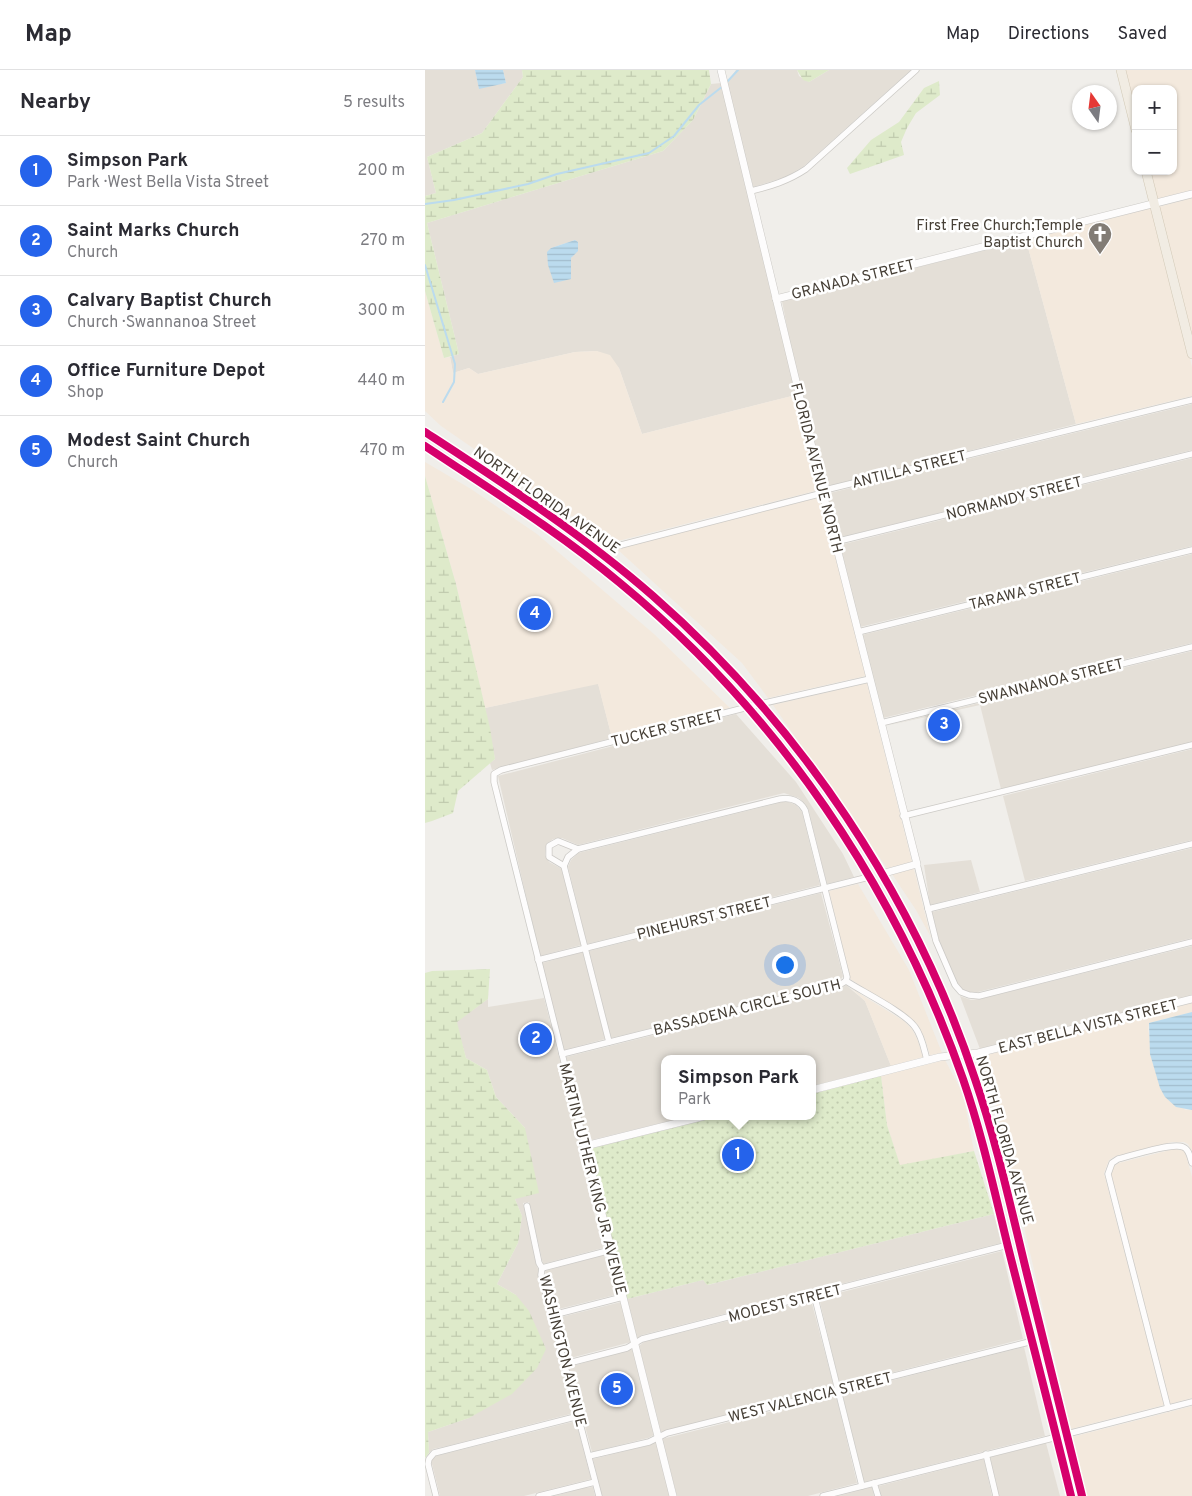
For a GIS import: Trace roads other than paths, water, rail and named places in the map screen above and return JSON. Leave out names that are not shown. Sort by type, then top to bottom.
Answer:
[{"type":"main road","points":[[1121,70],[1132,114]]},
{"type":"main road","points":[[1147,175],[1192,354]]},
{"type":"main road","name":"NORTH FLORIDA AVENUE","points":[[425,432],[598,551],[684,624],[760,704],[825,787],[881,874],[927,961],[966,1054],[989,1122],[1081,1496]]},
{"type":"main road","points":[[425,440],[438,448],[448,447]]},
{"type":"main road","name":"NORTH FLORIDA AVENUE","points":[[425,446],[547,527],[594,562],[648,607],[708,664],[778,743],[815,792],[853,848],[913,956],[955,1055],[979,1128],[1071,1496]]},
{"type":"main road","points":[[451,463],[457,462],[464,465],[520,500],[532,504]]},
{"type":"main road","points":[[547,527],[563,533],[626,580],[634,580]]},
{"type":"main road","points":[[1008,1246],[1014,1247],[1027,1294],[1036,1310]]},
{"type":"main road","points":[[1035,1352],[1043,1363],[1060,1425],[1067,1434]]},
{"type":"main road","points":[[1057,1436],[1062,1442],[1075,1487],[1081,1496]]},
{"type":"street","points":[[751,191],[791,179],[806,169],[916,70]]},
{"type":"street","name":"FLORIDA AVENUE NORTH","points":[[721,72],[835,542],[903,816],[917,864]]},
{"type":"street","name":"GRANADA STREET","points":[[776,299],[1192,194]]},
{"type":"street","name":"ANTILLA STREET","points":[[598,551],[823,493],[829,489],[867,479],[1192,400]]},
{"type":"street","name":"NORMANDY STREET","points":[[835,542],[1192,454]]},
{"type":"street","name":"TARAWA STREET","points":[[858,632],[1192,550]]},
{"type":"street","name":"SWANNANOA STREET","points":[[881,723],[1192,647]]},
{"type":"street","name":"TUCKER STREET","points":[[494,774],[501,770],[747,707],[870,679]]},
{"type":"street","points":[[903,816],[1192,746]]},
{"type":"street","name":"MARTIN LUTHER KING JR. AVENUE","points":[[494,774],[494,782],[538,960],[673,1496]]},
{"type":"street","points":[[609,1042],[564,866],[568,857],[578,849],[787,798],[798,802],[805,810],[847,976],[846,981]]},
{"type":"street","points":[[564,866],[552,860],[549,856],[549,846],[558,841],[578,849]]},
{"type":"street","points":[[928,909],[1192,844]]},
{"type":"street","points":[[881,874],[917,864],[936,941],[955,985],[961,992],[969,995],[979,996],[1192,942]]},
{"type":"street","name":"PINEHURST STREET","points":[[538,960],[869,877]]},
{"type":"street","name":"BASSADENA CIRCLE SOUTH","points":[[562,1054],[841,984],[846,981],[906,1018],[915,1027],[927,1060]]},
{"type":"street","name":"EAST BELLA VISTA STREET","points":[[816,1089],[927,1060],[978,1053],[1192,1000]]},
{"type":"street","points":[[585,1146],[689,1120]]},
{"type":"street","points":[[1168,1408],[1108,1174],[1111,1165],[1118,1159],[1173,1145],[1184,1147],[1188,1150],[1192,1163]]},
{"type":"street","name":"WASHINGTON AVENUE","points":[[527,1206],[539,1263],[542,1268],[541,1275],[599,1496]]},
{"type":"street","name":"MODEST STREET","points":[[565,1364],[627,1348],[643,1339],[1008,1246]]},
{"type":"street","points":[[542,1268],[611,1250]]},
{"type":"street","points":[[811,1296],[815,1298],[862,1486]]},
{"type":"street","points":[[553,1315],[623,1297]]},
{"type":"street","name":"WEST VALENCIA STREET","points":[[589,1456],[649,1442],[667,1433],[1033,1340]]},
{"type":"street","points":[[1067,1434],[1192,1402]]},
{"type":"street","points":[[436,1496],[428,1464],[429,1459],[434,1453],[579,1416]]},
{"type":"street","points":[[823,1496],[1057,1436]]},
{"type":"street","points":[[986,1454],[996,1496]]},
{"type":"street","points":[[539,1496],[595,1482]]},
{"type":"street","points":[[875,1483],[878,1496]]},
{"type":"water","points":[[475,70],[503,70],[506,83],[479,89]]},
{"type":"water","points":[[575,240],[578,242],[578,251],[571,258],[571,279],[554,283],[548,265],[547,252],[551,248]]},
{"type":"water","points":[[1192,1012],[1192,1110],[1176,1107],[1165,1097],[1160,1088],[1150,1054],[1149,1023]]},
{"type":"waterway","points":[[726,83],[738,70]]},
{"type":"waterway","points":[[425,204],[454,200],[528,184],[557,174],[649,153],[674,136],[699,105],[723,86]]},
{"type":"waterway","points":[[425,265],[455,364],[454,382],[443,402]]},
{"type":"place","name":"First Free Church;Temple Baptist Church","points":[[1100,255]]},
{"type":"place","name":"Office Furniture Depot","points":[[535,614]]},
{"type":"place","name":"Calvary Baptist Church","points":[[944,725]]},
{"type":"place","name":"Saint Marks Church","points":[[536,1039]]},
{"type":"place","name":"Simpson Park","points":[[738,1155]]},
{"type":"place","name":"Modest Saint Church","points":[[617,1389]]}]
